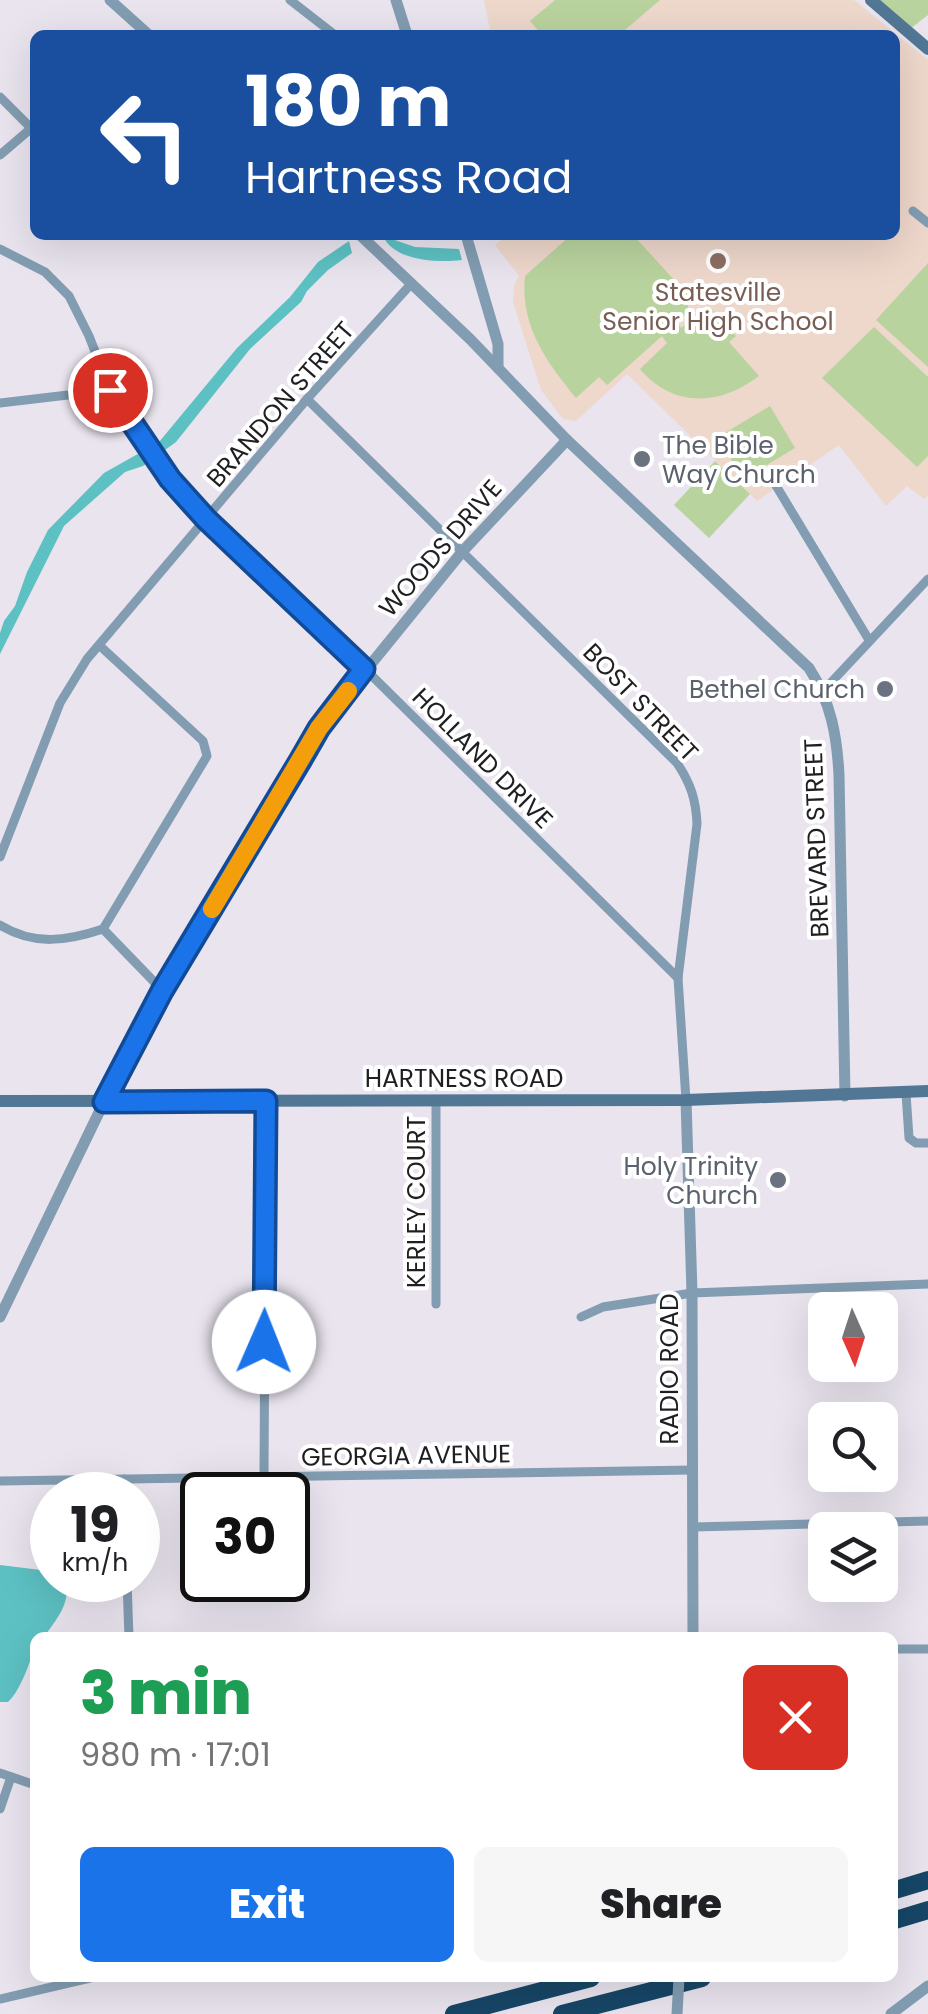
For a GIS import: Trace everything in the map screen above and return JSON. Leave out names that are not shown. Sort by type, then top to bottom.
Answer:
[{"type":"highway","points":[[898,1889],[928,1880]]},
{"type":"highway","points":[[898,1919],[928,1910]]},
{"type":"highway","points":[[454,2014],[576,1982]]},
{"type":"highway","points":[[562,2014],[686,1982]]},
{"type":"main road","points":[[871,0],[928,49]]},
{"type":"main road","name":"HARTNESS ROAD","points":[[0,1101],[686,1100],[928,1091]]},
{"type":"street","points":[[110,0],[140,30]]},
{"type":"street","points":[[290,0],[329,30]]},
{"type":"street","points":[[396,0],[405,30]]},
{"type":"street","points":[[0,98],[30,124]]},
{"type":"street","points":[[0,155],[30,130]]},
{"type":"street","points":[[913,210],[928,223]]},
{"type":"street","name":"BREVARD STREET","points":[[365,240],[567,440],[810,668],[824,690],[838,746],[845,1096]]},
{"type":"street","points":[[467,240],[498,344],[498,368]]},
{"type":"street","name":"HOLLAND DRIVE","points":[[0,249],[45,272],[68,296],[110,390],[157,460],[206,519],[678,978]]},
{"type":"street","name":"BRANDON STREET","points":[[0,858],[60,703],[76,674],[307,399],[411,284]]},
{"type":"street","points":[[0,403],[110,390]]},
{"type":"street","name":"BOST STREET","points":[[307,399],[677,763],[690,781],[696,802],[696,824],[678,978],[686,1100]]},
{"type":"street","name":"WOODS DRIVE","points":[[0,1317],[162,991],[319,728],[462,552],[567,440]]},
{"type":"street","points":[[768,474],[868,640]]},
{"type":"street","points":[[824,690],[928,579]]},
{"type":"street","points":[[0,925],[12,932],[50,941],[102,929],[207,756],[204,741],[99,645]]},
{"type":"street","points":[[102,929],[162,991]]},
{"type":"street","points":[[906,1092],[909,1138],[928,1144]]},
{"type":"street","name":"KERLEY COURT","points":[[436,1100],[436,1304]]},
{"type":"street","name":"RADIO ROAD","points":[[686,1100],[695,1632]]},
{"type":"street","points":[[264,1472],[266,1101]]},
{"type":"street","points":[[581,1317],[603,1308],[692,1293],[928,1284]]},
{"type":"street","name":"GEORGIA AVENUE","points":[[310,1476],[692,1470]]},
{"type":"street","name":"GEORGIA AVENUE","points":[[0,1481],[30,1481]]},
{"type":"street","points":[[692,1526],[928,1521]]},
{"type":"street","points":[[128,1602],[129,1632]]},
{"type":"street","points":[[898,1650],[928,1649]]},
{"type":"street","points":[[0,1773],[30,1783]]},
{"type":"street","points":[[0,1809],[11,1777]]},
{"type":"street","points":[[0,2000],[74,1982]]},
{"type":"street","points":[[677,2014],[679,1982]]},
{"type":"street","points":[[892,2014],[928,1986]]},
{"type":"shaded area","name":"Statesville Senior High School","points":[[484,0],[854,0],[891,30],[490,30]]},
{"type":"shaded area","name":"Statesville Senior High School","points":[[900,37],[928,60],[928,495],[924,499],[907,486],[886,506],[839,445],[757,501],[627,374],[576,421],[563,419],[541,390],[513,302],[519,276],[495,245],[501,240],[900,240]]},
{"type":"green space","points":[[555,0],[660,0],[625,30],[538,30],[530,21]]},
{"type":"green space","points":[[879,0],[928,0],[928,15],[906,32]]},
{"type":"green space","points":[[565,240],[638,240],[688,295],[688,312],[677,322],[681,328],[698,313],[711,308],[736,336],[729,342],[759,376],[729,393],[713,397],[697,398],[667,391],[640,369],[667,343],[662,336],[607,385],[599,377],[576,398],[537,342],[527,311],[525,276]]},
{"type":"green space","points":[[928,263],[928,367],[876,320]]},
{"type":"green space","points":[[874,327],[928,377],[928,456],[917,467],[822,378]]},
{"type":"green space","points":[[770,406],[795,448],[743,479],[718,437]]},
{"type":"green space","points":[[715,461],[750,494],[709,538],[674,505]]},
{"type":"water","points":[[386,240],[415,247],[459,249],[462,260],[406,255]]},
{"type":"water","points":[[349,241],[352,253],[328,270],[301,302],[250,349],[176,442],[143,466],[125,472],[64,526],[0,654],[4,621],[15,606],[48,530],[104,473],[159,442],[237,348],[290,297],[318,262]]},
{"type":"water","points":[[0,1565],[30,1569],[30,1602],[64,1602],[47,1632],[30,1632],[30,1659],[8,1702],[0,1702]]},
{"type":"slow traffic","points":[[212,909],[319,728],[348,691]]},
{"type":"place","name":"Statesville Senior High School","points":[[718,261]]},
{"type":"place","name":"The Bible Way Church","points":[[642,459]]},
{"type":"place","name":"Bethel Church","points":[[885,689]]},
{"type":"place","name":"Holy Trinity Church","points":[[778,1180]]},
{"type":"route","points":[[110,390],[170,479],[206,519],[364,669],[319,728],[162,991],[104,1102],[266,1101],[264,1342]]}]
